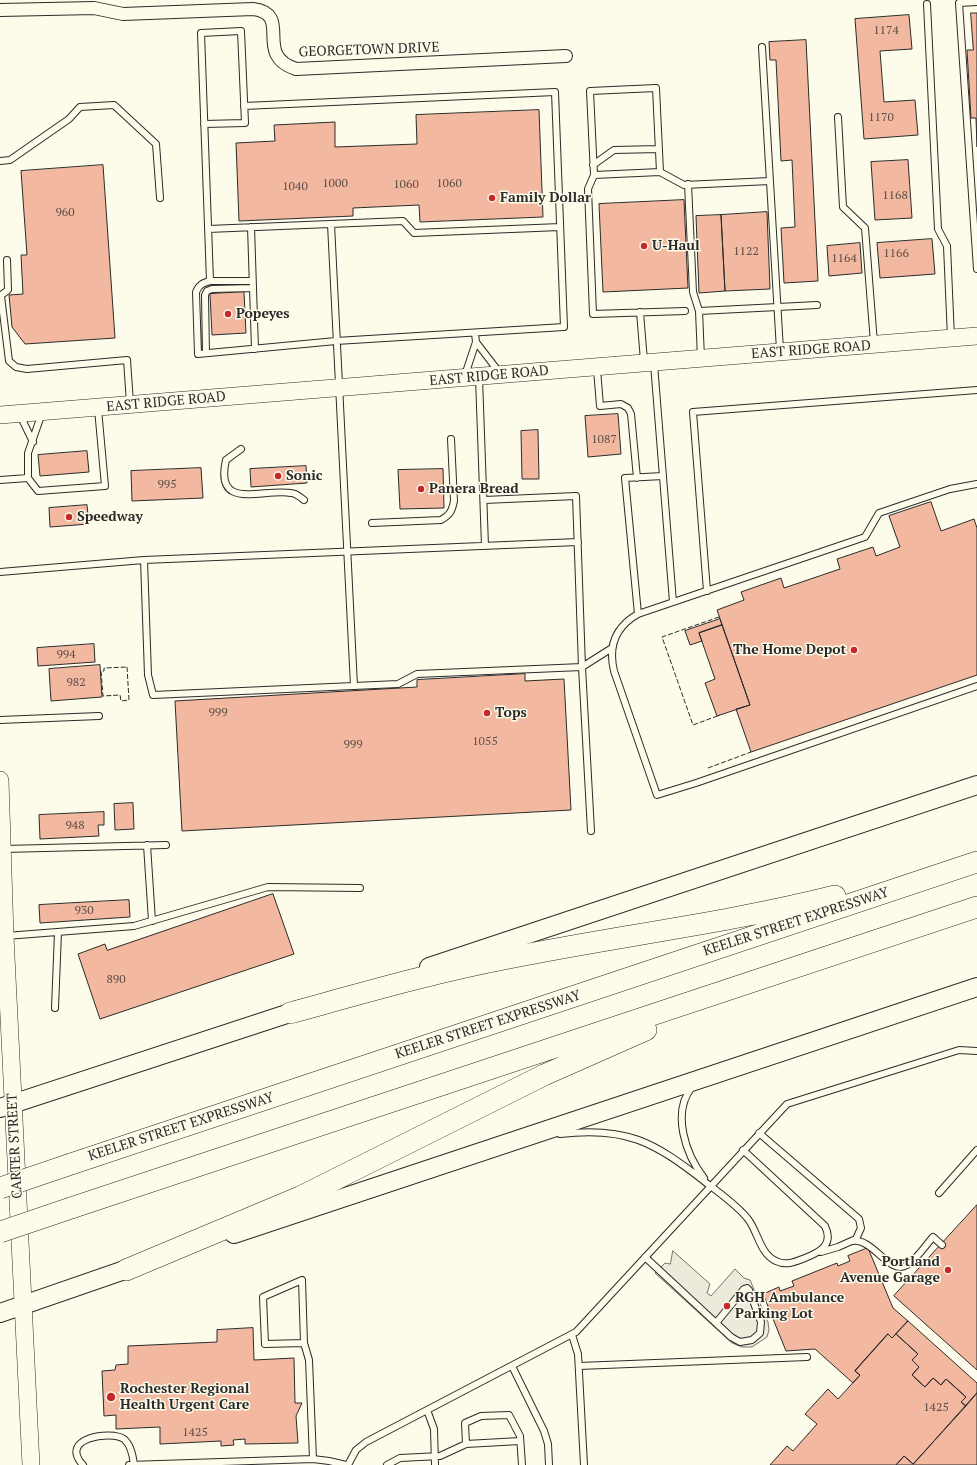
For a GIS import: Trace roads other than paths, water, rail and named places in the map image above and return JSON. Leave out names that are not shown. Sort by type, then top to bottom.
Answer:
[{"type":"highway","points":[[290,1013],[406,981],[486,962],[787,907],[977,858]]},
{"type":"highway","name":"KEELER STREET EXPRESSWAY","points":[[0,1188],[977,862]]},
{"type":"highway","points":[[0,1232],[977,907]]},
{"type":"highway","points":[[126,1270],[300,1197],[595,1051],[683,1014],[899,933]]},
{"type":"main road","name":"EAST RIDGE ROAD","points":[[0,415],[977,336]]},
{"type":"main road","name":"CARTER STREET","points":[[0,780],[6,1106],[22,1306],[31,1465]]},
{"type":"main road","points":[[6,1106],[977,785]]},
{"type":"main road","points":[[0,1313],[977,987]]},
{"type":"street","name":"GEORGETOWN DRIVE","points":[[0,10],[94,8],[123,14],[253,9],[263,10],[270,16],[273,25],[274,49],[279,60],[285,66],[296,69],[566,56]]},
{"type":"lane","points":[[977,2],[959,3],[977,269]]},
{"type":"lane","points":[[927,4],[938,229],[947,246],[951,338]]},
{"type":"lane","points":[[204,124],[244,123],[241,31],[201,33],[204,124],[210,282]]},
{"type":"lane","points":[[762,48],[780,352]]},
{"type":"lane","points":[[660,172],[656,88],[590,91],[594,175],[588,189],[593,314],[685,311]]},
{"type":"lane","points":[[244,106],[554,92],[564,327],[336,342],[198,354],[196,292],[203,282],[252,281]]},
{"type":"lane","points":[[0,161],[10,160],[69,119],[80,107],[114,105],[156,144],[160,198]]},
{"type":"lane","points":[[838,117],[844,207],[865,228],[874,345]]},
{"type":"lane","points":[[593,165],[614,150],[659,149]]},
{"type":"lane","points":[[970,166],[977,165]]},
{"type":"lane","points":[[594,175],[660,172],[684,184],[770,181]]},
{"type":"lane","points":[[688,184],[693,292],[699,311],[701,358]]},
{"type":"lane","points":[[208,229],[403,222],[414,233],[560,227]]},
{"type":"lane","points":[[331,224],[354,686]]},
{"type":"lane","points":[[250,228],[255,349]]},
{"type":"lane","points":[[7,260],[8,290],[1,296],[9,361],[16,367],[27,369],[127,360],[130,405]]},
{"type":"lane","points":[[206,353],[205,295],[207,291],[212,289],[253,288]]},
{"type":"lane","points":[[699,311],[817,305]]},
{"type":"lane","points":[[640,312],[649,363],[663,476],[673,602]]},
{"type":"lane","points":[[475,333],[476,342],[472,377],[484,500],[485,546]]},
{"type":"lane","points":[[476,342],[501,375]]},
{"type":"lane","points":[[596,367],[600,406],[621,404],[628,408],[631,414],[637,478]]},
{"type":"lane","points":[[707,591],[694,412],[977,390]]},
{"type":"lane","points":[[43,412],[28,453],[28,478],[38,491],[105,486],[98,407]]},
{"type":"lane","points":[[19,414],[33,442]]},
{"type":"lane","points":[[372,523],[441,520],[447,516],[452,510],[454,501],[451,439]]},
{"type":"lane","points":[[241,449],[226,460],[224,481],[230,490],[238,494],[291,492],[304,500]]},
{"type":"lane","points":[[638,614],[625,478],[663,476]]},
{"type":"lane","points":[[0,480],[28,478]]},
{"type":"lane","points":[[977,484],[950,489],[878,513],[865,537],[638,614],[624,623],[616,633],[612,648],[614,671],[657,795],[696,783],[977,686]]},
{"type":"lane","points":[[484,500],[576,496],[582,667],[591,831]]},
{"type":"lane","points":[[0,572],[144,560],[578,542]]},
{"type":"lane","points":[[144,560],[148,675],[153,695],[398,684],[417,674],[582,667],[612,648]]},
{"type":"lane","points":[[0,720],[99,716]]},
{"type":"lane","points":[[147,845],[152,920]]},
{"type":"lane","points":[[2,849],[166,845]]},
{"type":"lane","points":[[2,936],[134,926],[268,887],[360,888]]},
{"type":"lane","points":[[55,1008],[58,932]]},
{"type":"lane","points":[[129,1465],[297,1462],[313,1459],[347,1465],[353,1454],[362,1445],[572,1335],[780,1109],[791,1102],[959,1050],[977,1051]]},
{"type":"lane","points":[[710,1076],[697,1083],[689,1091],[684,1101],[681,1118],[692,1160],[710,1186]]},
{"type":"lane","points":[[518,1139],[584,1131],[604,1132],[631,1137],[651,1144],[668,1154],[724,1196],[747,1218],[754,1228],[764,1251],[780,1263],[791,1263],[853,1241],[859,1236],[859,1220],[758,1133]]},
{"type":"lane","points":[[743,1150],[826,1226],[828,1231],[827,1242],[821,1252]]},
{"type":"lane","points":[[939,1193],[977,1150]]},
{"type":"lane","points":[[853,1241],[866,1243],[890,1263],[900,1266],[909,1263],[933,1237],[942,1245]]},
{"type":"lane","points":[[644,1257],[731,1337],[740,1342],[752,1340],[760,1333],[761,1322],[747,1288],[744,1289],[716,1323]]},
{"type":"lane","points":[[304,1343],[265,1344],[264,1296],[302,1280],[304,1343],[309,1360],[313,1459]]},
{"type":"lane","points":[[572,1335],[578,1350],[584,1465]]},
{"type":"lane","points":[[579,1366],[807,1357]]},
{"type":"lane","points":[[512,1366],[544,1431],[548,1444],[549,1465]]},
{"type":"lane","points":[[427,1410],[433,1423],[435,1465]]},
{"type":"lane","points":[[466,1444],[465,1423],[481,1416],[509,1415],[518,1431],[522,1465]]},
{"type":"lane","points":[[83,1465],[78,1454],[80,1444],[84,1439],[119,1437],[128,1443],[134,1465]]},
{"type":"lane","points":[[387,1465],[400,1458],[448,1454],[466,1444],[520,1441]]},
{"type":"place","name":"Family Dollar","points":[[492,198]]},
{"type":"place","name":"U-Haul","points":[[644,246]]},
{"type":"place","name":"Popeyes","points":[[228,314]]},
{"type":"place","name":"Sonic","points":[[278,476]]},
{"type":"place","name":"Panera Bread","points":[[421,489]]},
{"type":"place","name":"Speedway","points":[[69,517]]},
{"type":"place","name":"The Home Depot","points":[[854,650]]},
{"type":"place","name":"Tops","points":[[487,713]]},
{"type":"place","name":"Portland Avenue Garage","points":[[948,1270]]},
{"type":"place","name":"RGH Ambulance Parking Lot","points":[[727,1306]]},
{"type":"place","name":"Rochester Regional Health Urgent Care","points":[[111,1397]]}]
